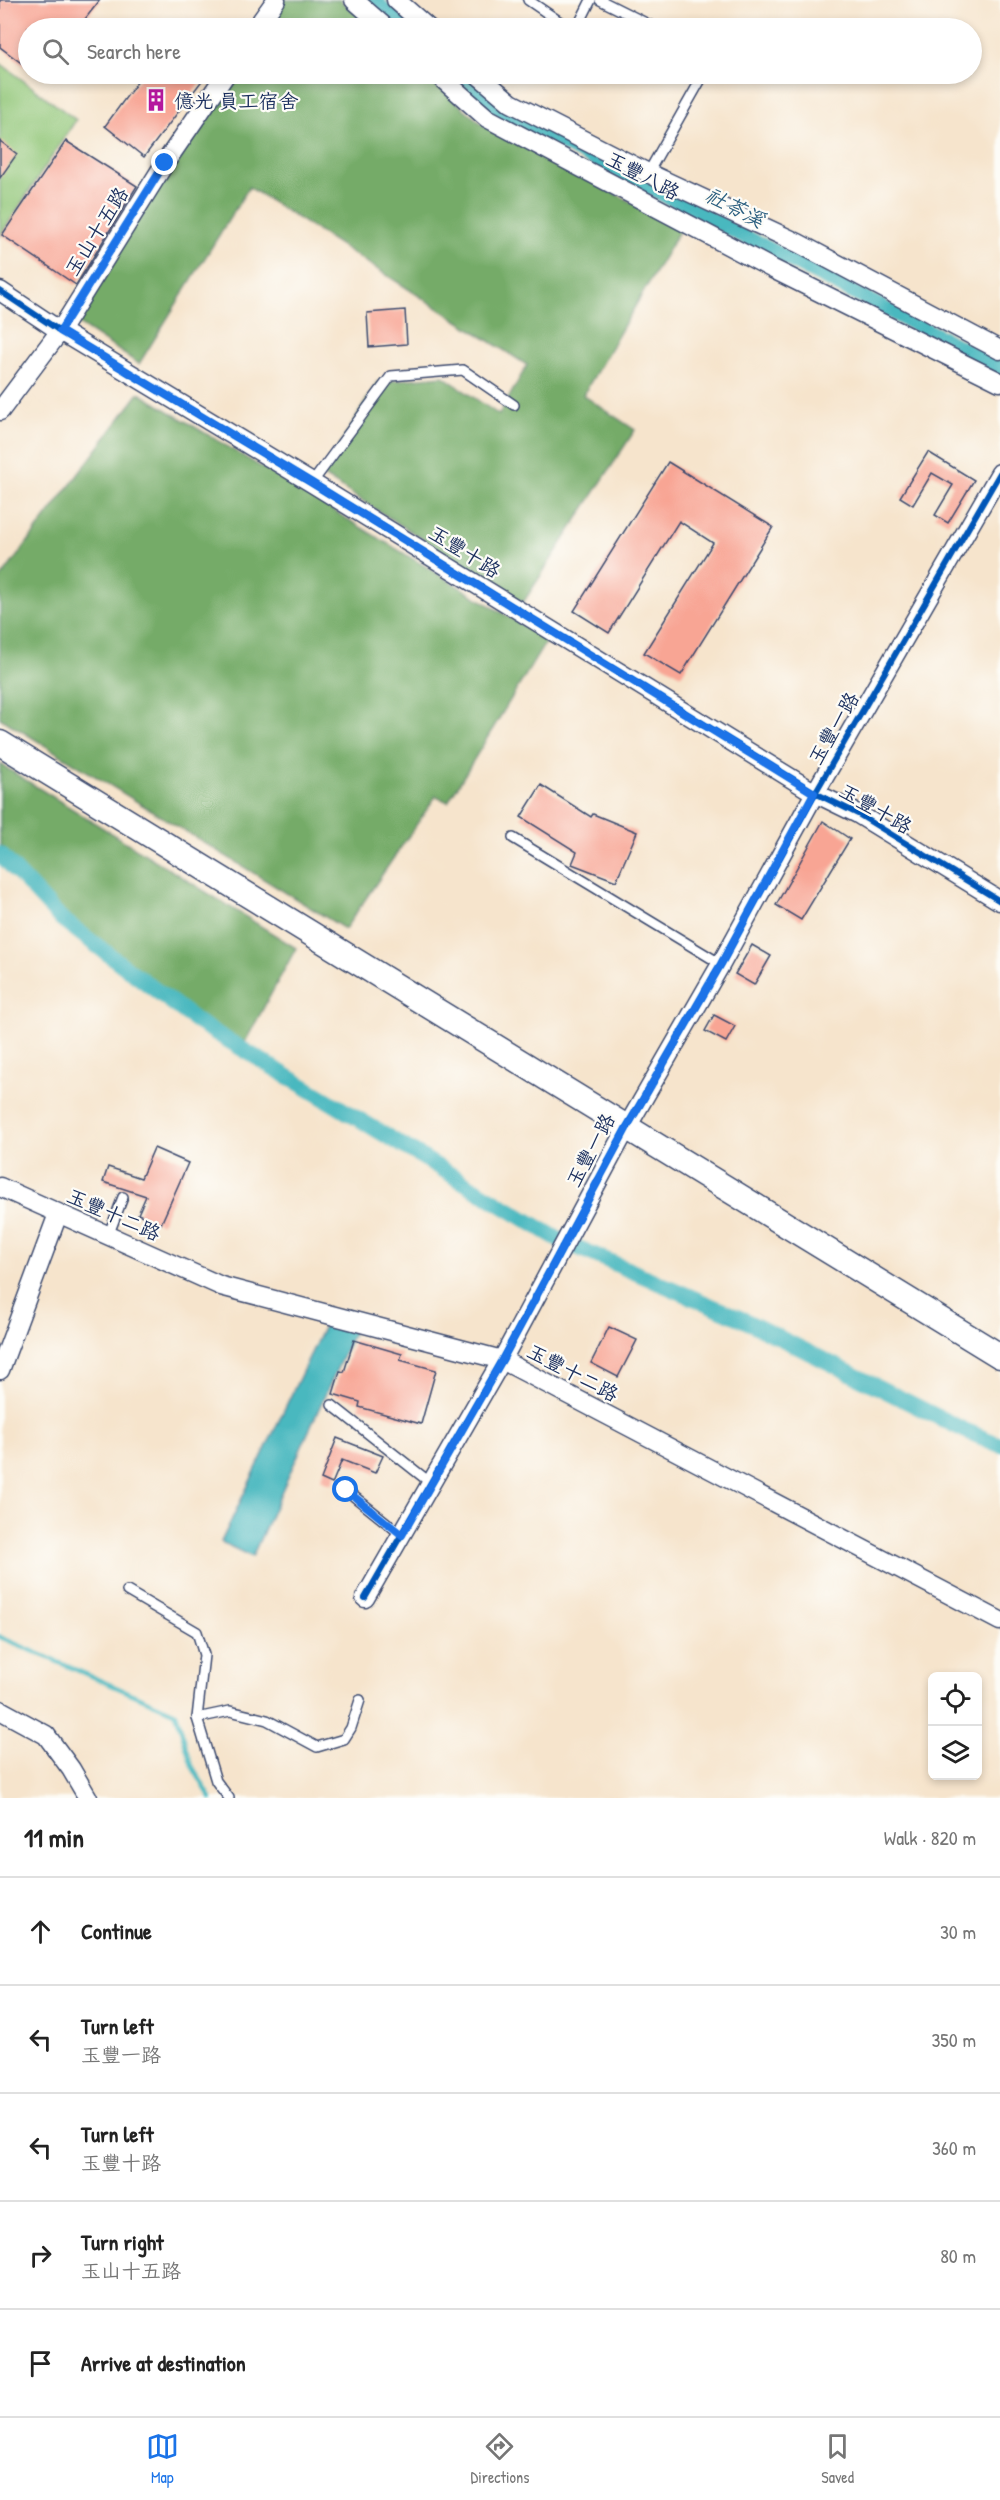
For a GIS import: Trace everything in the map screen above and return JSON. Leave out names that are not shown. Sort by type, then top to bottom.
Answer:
[{"type":"main road","points":[[0,743],[1000,1356]]},
{"type":"street","points":[[263,18],[276,0]]},
{"type":"street","points":[[354,0],[375,18]]},
{"type":"street","points":[[396,0],[417,18]]},
{"type":"street","name":"玉山十五路","points":[[0,411],[60,331],[165,163],[219,84]]},
{"type":"street","name":"玉豐八路","points":[[448,84],[487,118],[773,269],[1000,382]]},
{"type":"street","points":[[489,84],[511,103],[648,172],[798,243],[1000,350]]},
{"type":"street","name":"玉豐十路","points":[[0,291],[60,331],[312,483],[814,793],[858,814],[1000,901]]},
{"type":"street","name":"玉豐一路","points":[[365,1598],[502,1360],[627,1127],[721,964],[814,793],[1000,473]]},
{"type":"street","name":"玉豐十二路","points":[[0,1187],[221,1286],[502,1360],[1000,1621]]},
{"type":"street","points":[[0,1370],[58,1214]]},
{"type":"street","points":[[0,1710],[46,1735],[71,1769],[88,1798]]},
{"type":"lane","points":[[528,0],[554,18]]},
{"type":"lane","points":[[582,18],[591,0]]},
{"type":"lane","points":[[600,0],[636,18]]},
{"type":"lane","points":[[648,172],[698,84]]},
{"type":"lane","points":[[312,483],[391,376],[462,370],[514,405]]},
{"type":"lane","points":[[513,838],[721,964]]},
{"type":"lane","points":[[108,1236],[123,1197]]},
{"type":"lane","points":[[332,1405],[432,1484]]},
{"type":"lane","points":[[346,1490],[402,1535]]},
{"type":"lane","points":[[127,1591],[197,1632],[204,1655],[197,1718],[216,1781],[229,1798]]},
{"type":"lane","points":[[197,1718],[230,1711],[267,1720],[317,1747],[344,1739],[351,1728],[360,1700]]},
{"type":"green space","points":[[283,0],[340,0],[361,18],[270,18]]},
{"type":"green space","points":[[0,63],[18,76],[18,84],[28,84],[76,120],[0,236]]},
{"type":"green space","points":[[224,84],[436,84],[483,125],[681,228],[583,395],[635,430],[523,603],[322,475],[377,382],[443,376],[499,415],[527,365],[249,187],[139,364],[71,319]]},
{"type":"green space","points":[[139,393],[547,640],[448,802],[436,796],[345,929],[0,718],[0,579]]},
{"type":"green space","points":[[0,764],[296,948],[244,1044],[198,1014],[51,903],[0,844]]},
{"type":"water","points":[[326,1322],[354,1331],[252,1557],[221,1542]]},
{"type":"building","points":[[0,0],[100,0],[86,18],[18,18],[18,60],[0,47]]},
{"type":"building","name":"億光 員工宿舍","points":[[136,84],[199,84],[144,157],[105,126]]},
{"type":"building","points":[[0,141],[17,154],[0,178]]},
{"type":"building","points":[[66,141],[137,186],[76,285],[2,235]]},
{"type":"building","points":[[405,310],[407,344],[369,347],[367,313]]},
{"type":"building","points":[[928,452],[974,480],[948,523],[935,515],[953,485],[932,473],[913,505],[900,497]]},
{"type":"building","points":[[668,462],[773,527],[681,675],[644,653],[713,543],[679,521],[609,633],[574,611]]},
{"type":"building","points":[[541,785],[591,817],[593,814],[637,832],[616,881],[572,864],[577,852],[521,817]]},
{"type":"building","points":[[823,821],[850,839],[801,920],[776,905]]},
{"type":"building","points":[[752,945],[771,956],[754,985],[735,974]]},
{"type":"building","points":[[714,1015],[735,1026],[726,1042],[705,1031]]},
{"type":"building","points":[[154,1148],[188,1163],[161,1224],[138,1214],[146,1196],[103,1182],[108,1167],[141,1178]]},
{"type":"building","points":[[609,1327],[637,1340],[618,1377],[591,1363]]},
{"type":"building","points":[[354,1340],[402,1354],[400,1360],[436,1370],[421,1424],[359,1407],[360,1402],[333,1394],[340,1371],[344,1372]]},
{"type":"building","points":[[337,1438],[383,1456],[375,1473],[342,1460],[332,1484],[321,1479]]},
{"type":"waterway","name":"社苓溪","points":[[373,0],[394,18]]},
{"type":"waterway","name":"社苓溪","points":[[470,84],[501,111],[1000,368]]},
{"type":"waterway","points":[[0,854],[59,917],[199,1023],[558,1239],[742,1319],[964,1430],[1000,1445]]},
{"type":"waterway","points":[[0,1637],[176,1713],[192,1766],[211,1798]]},
{"type":"cycle path","points":[[0,291],[60,331],[312,483],[815,793],[858,814],[1000,901]]},
{"type":"cycle path","points":[[365,1598],[502,1360],[627,1127],[721,964],[815,793],[1000,473]]},
{"type":"place","name":"億光 員工宿舍","points":[[156,100]]},
{"type":"route","points":[[165,163],[60,331],[312,483],[814,793],[721,964],[627,1127],[502,1360],[402,1535],[346,1490]]}]
